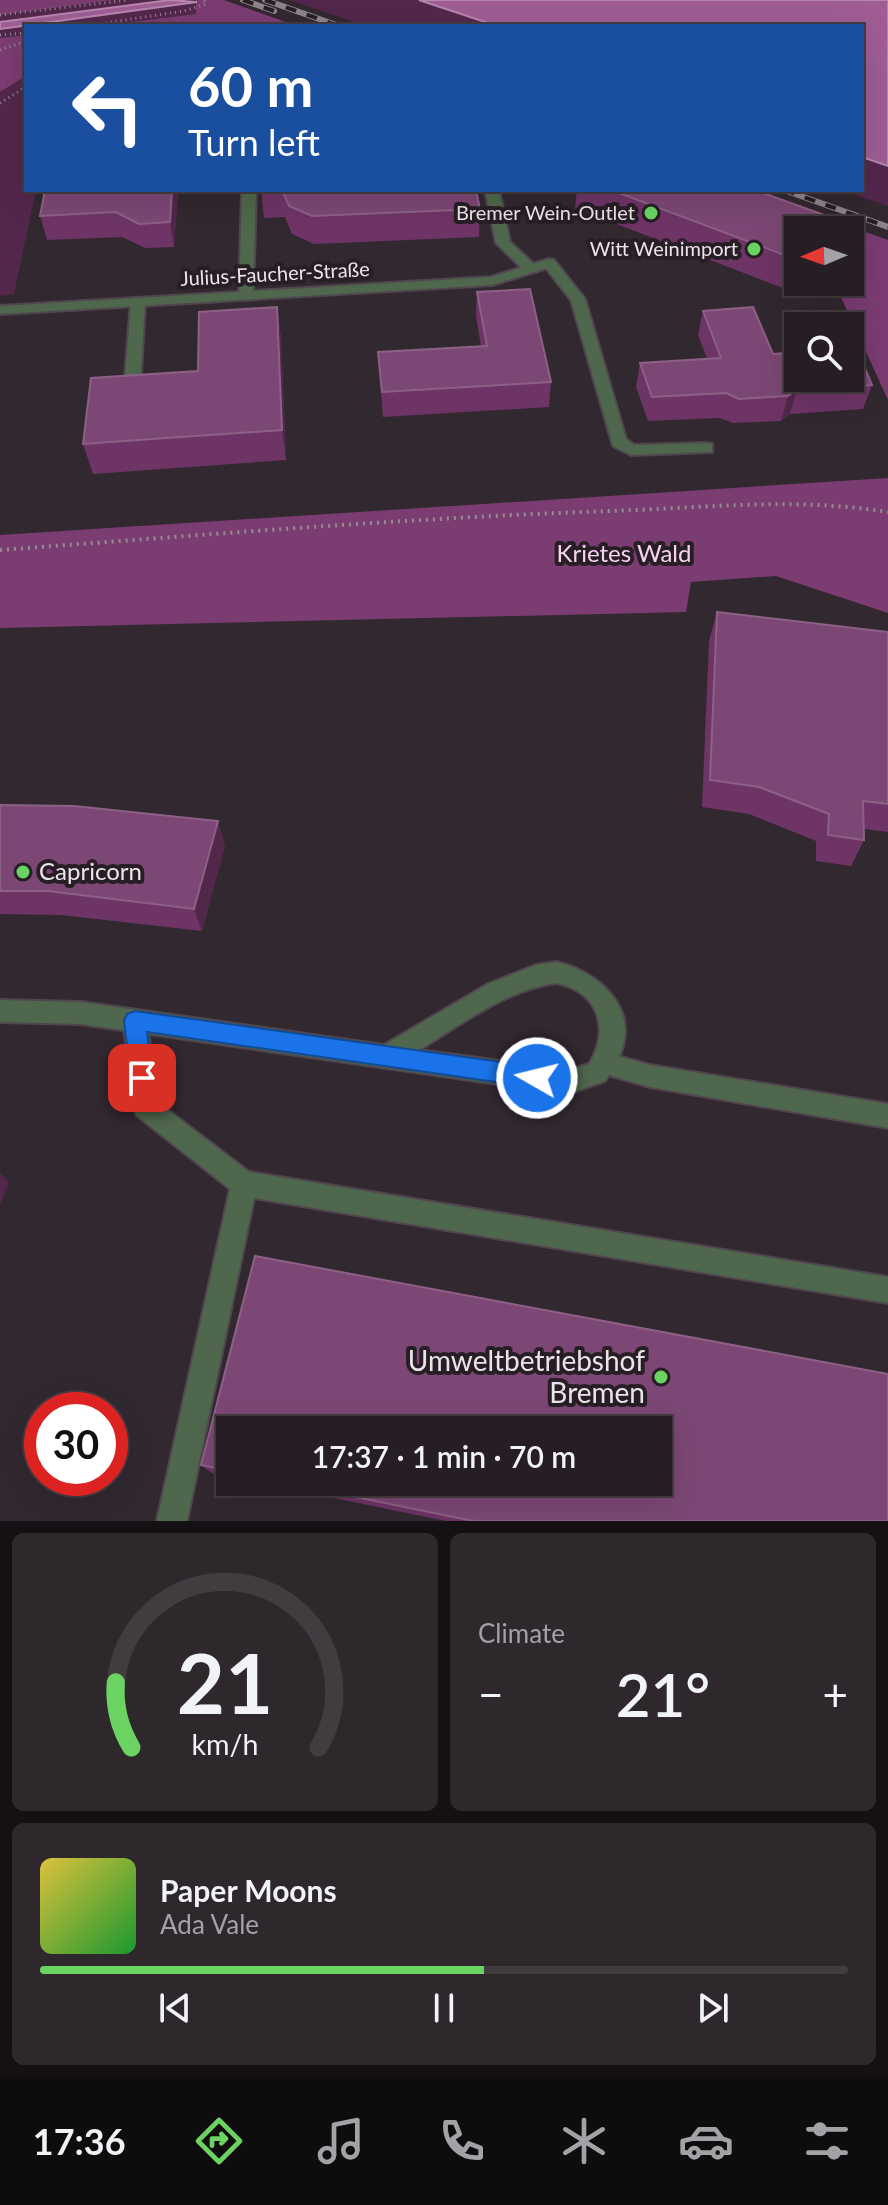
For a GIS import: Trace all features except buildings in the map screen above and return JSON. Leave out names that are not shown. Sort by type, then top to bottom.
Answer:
[{"type":"street","points":[[246,296],[249,192]]},
{"type":"street","points":[[492,192],[503,243],[531,269]]},
{"type":"street","name":"Julius-Faucher-Straße","points":[[0,310],[492,281],[549,263],[578,299],[619,442],[631,450],[706,448]]},
{"type":"street","points":[[132,390],[138,302]]},
{"type":"street","points":[[0,1011],[81,1013],[567,1082],[597,1073],[614,1045],[611,1018],[598,992],[573,977],[547,972],[516,979],[386,1056]]},
{"type":"street","points":[[135,1021],[145,1107],[244,1184],[888,1290]]},
{"type":"street","points":[[603,1063],[650,1076],[888,1116]]},
{"type":"street","points":[[172,1521],[244,1184]]},
{"type":"path","points":[[0,15],[129,0]]},
{"type":"path","points":[[99,24],[184,11],[206,4],[204,0]]},
{"type":"path","points":[[0,35],[24,33]]},
{"type":"path","points":[[0,50],[24,42]]},
{"type":"path","points":[[0,103],[24,88]]},
{"type":"path","points":[[0,550],[476,514],[660,510],[796,502],[853,505],[888,512]]},
{"type":"shaded area","points":[[113,0],[170,0],[0,22],[0,15]]},
{"type":"shaded area","points":[[170,0],[197,2],[0,29],[0,22]]},
{"type":"shaded area","points":[[289,0],[419,0],[491,24],[360,24]]},
{"type":"shaded area","points":[[419,0],[888,0],[888,166],[864,158],[864,24],[491,24]]},
{"type":"shaded area","points":[[197,2],[196,14],[114,24],[36,24]]},
{"type":"shaded area","points":[[24,26],[24,35],[0,38],[0,29]]},
{"type":"shaded area","points":[[24,77],[24,192],[36,192],[14,294],[0,296],[0,92]]},
{"type":"shaded area","points":[[864,158],[888,166],[888,206],[847,192],[864,192]]},
{"type":"green space","points":[[0,0],[113,0],[0,15]]},
{"type":"green space","points":[[196,0],[224,0],[291,24],[114,24],[196,14]]},
{"type":"green space","points":[[24,35],[24,77],[0,92],[0,38]]},
{"type":"green space","points":[[750,192],[821,216],[784,216],[784,219]]},
{"type":"green space","points":[[864,231],[888,240],[888,400],[864,348],[864,312],[848,312],[840,296],[864,296]]},
{"type":"green space","name":"Krietes Wald","points":[[888,478],[888,613],[776,576],[691,582],[686,612],[0,628],[0,535]]},
{"type":"railway","points":[[243,0],[274,11]]},
{"type":"railway","points":[[265,0],[333,24]]},
{"type":"railway","points":[[790,192],[888,227]]},
{"type":"place","name":"Bremer Wein-Outlet","points":[[651,213]]},
{"type":"place","name":"Witt Weinimport","points":[[754,249]]},
{"type":"place","name":"Capricorn","points":[[23,872]]},
{"type":"place","name":"Umweltbetriebshof Bremen","points":[[661,1377]]},
{"type":"route","points":[[142,1078],[135,1021],[537,1078]]}]
